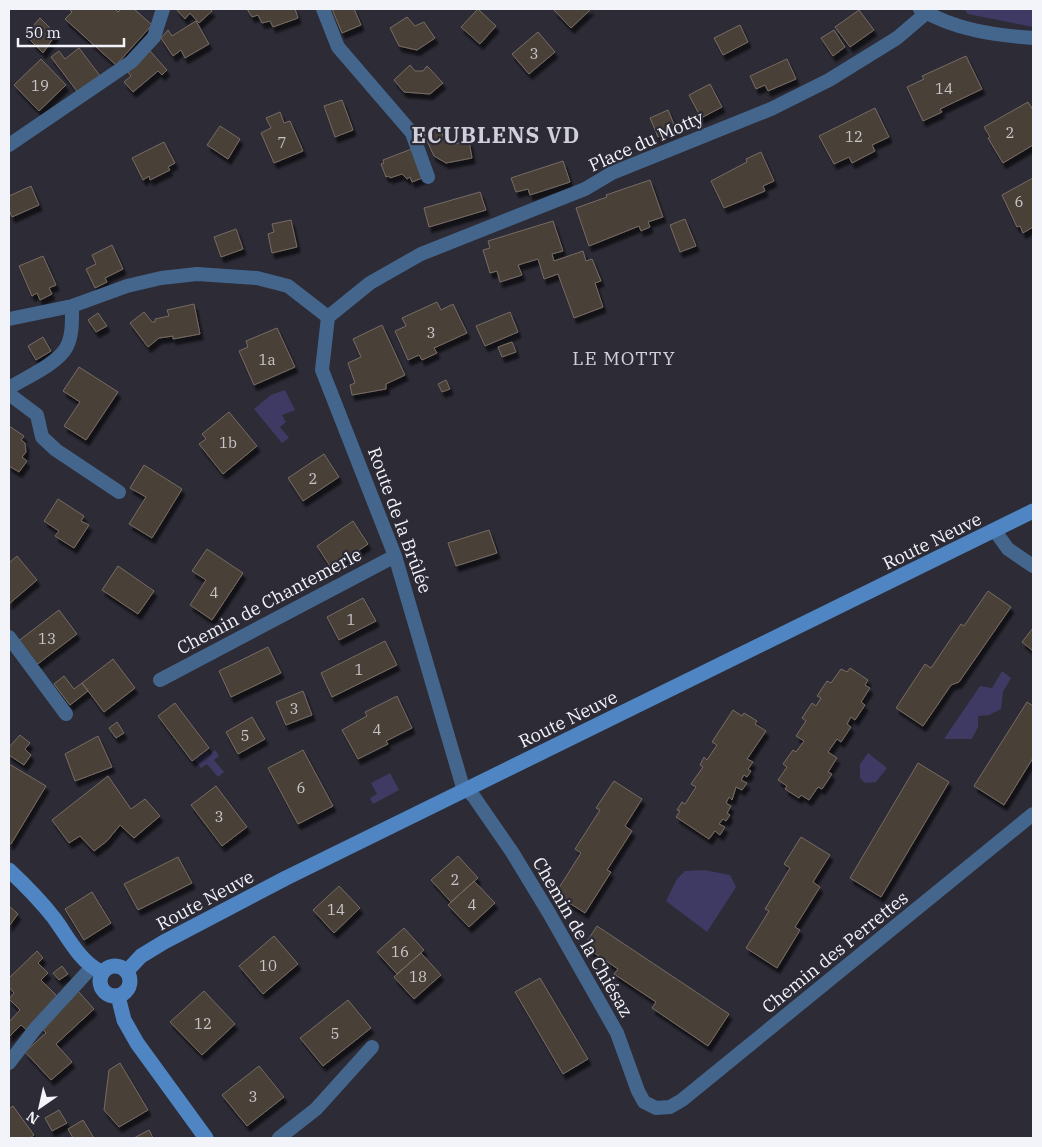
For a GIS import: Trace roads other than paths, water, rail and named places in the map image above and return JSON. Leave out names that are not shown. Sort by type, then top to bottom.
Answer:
[{"type":"street","points":[[9,145],[130,62],[154,37],[163,9]]},
{"type":"street","points":[[323,9],[338,47],[412,133],[428,177]]},
{"type":"street","points":[[926,10],[961,27],[997,35],[1033,38]]},
{"type":"street","name":"Place du Motty","points":[[328,317],[370,283],[421,254],[585,189],[612,173],[771,109],[829,80],[896,38],[926,10]]},
{"type":"street","points":[[9,319],[72,306],[127,286],[161,278],[197,274],[224,274],[256,278],[288,286],[328,317]]},
{"type":"street","points":[[9,388],[59,357],[67,347],[72,326],[72,306]]},
{"type":"street","name":"Route de la Brûlée","points":[[328,317],[322,370],[395,556],[462,784],[467,789]]},
{"type":"street","points":[[9,394],[37,415],[42,437],[56,450],[119,492]]},
{"type":"street","name":"Route Neuve","points":[[127,971],[141,956],[184,931],[467,789],[1033,511]]},
{"type":"street","points":[[994,531],[1008,548],[1033,566]]},
{"type":"street","name":"Chemin de Chantemerle","points":[[160,680],[395,556]]},
{"type":"street","points":[[9,637],[66,714]]},
{"type":"street","name":"Chemin de la Chiésaz","points":[[467,789],[512,852],[549,913],[616,1033],[644,1102],[656,1108]]},
{"type":"street","name":"Chemin des Perrettes","points":[[656,1108],[670,1107],[682,1100],[1033,814]]},
{"type":"street","points":[[9,870],[36,897],[97,970],[101,988],[108,995],[118,996],[129,986],[127,971],[114,965],[97,970],[35,1029],[9,1063]]},
{"type":"street","points":[[118,996],[124,1020],[137,1043],[206,1138]]},
{"type":"street","points":[[278,1138],[316,1109],[372,1047]]},
{"type":"district","name":"ECUBLENS VD","points":[[496,134]]},
{"type":"district","name":"LE MOTTY","points":[[624,358]]}]
